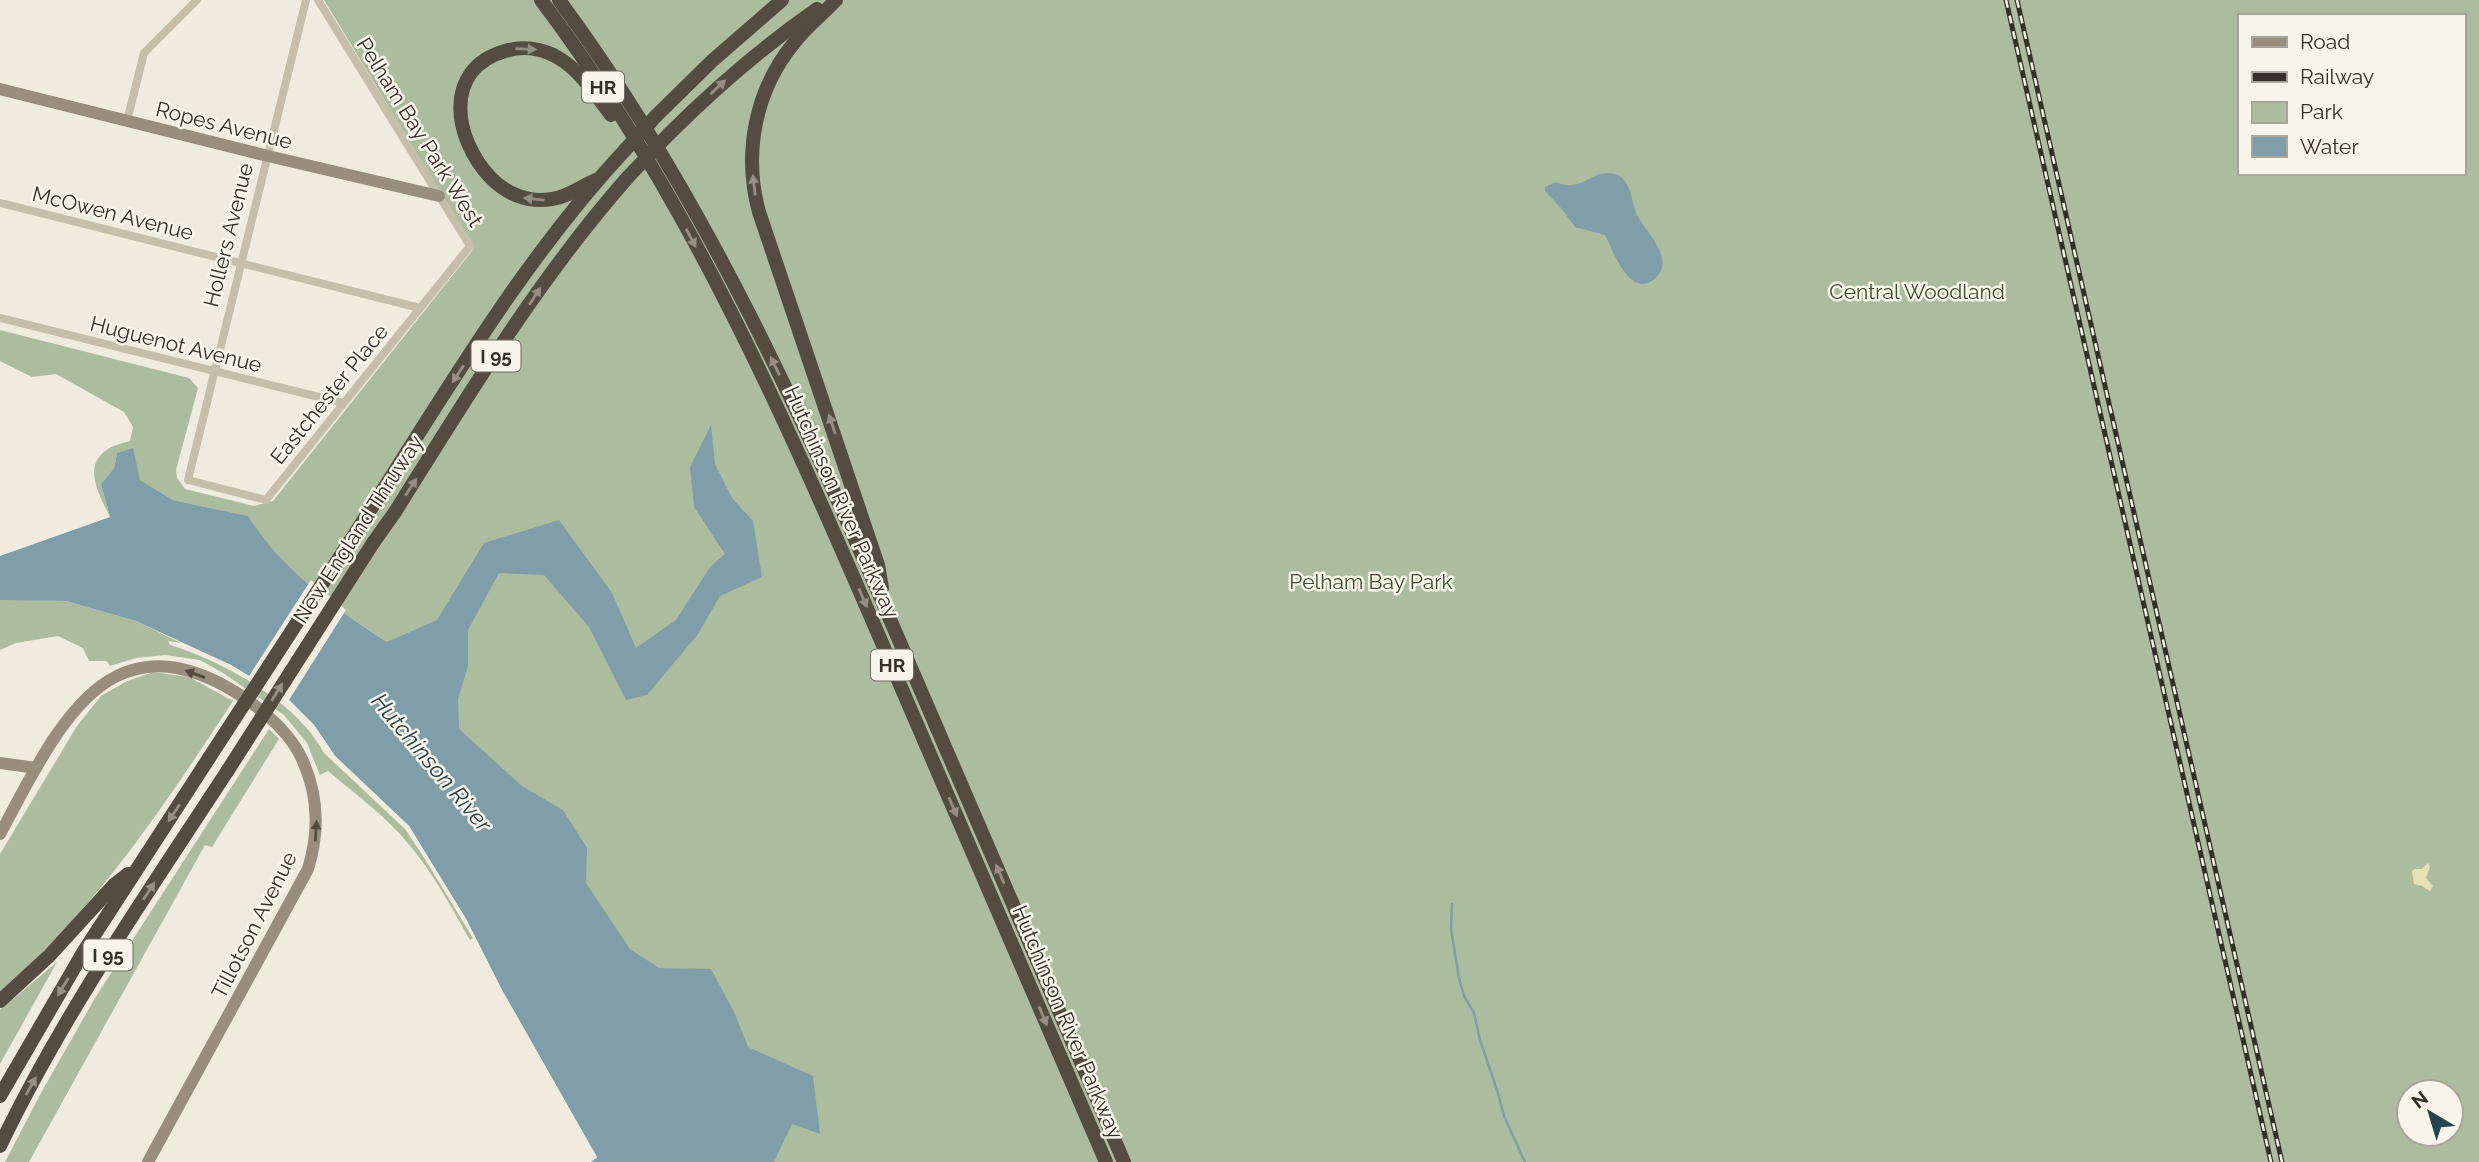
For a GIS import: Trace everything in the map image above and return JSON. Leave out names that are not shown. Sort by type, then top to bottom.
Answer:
[{"type":"highway","name":"Hutchinson River Parkway","points":[[541,0],[587,62],[644,154],[716,285],[800,457],[1106,1162]]},
{"type":"highway","name":"Hutchinson River Parkway","points":[[559,0],[632,104],[696,214],[791,399],[1124,1162]]},
{"type":"highway","name":"New England Thruway","points":[[0,1096],[84,951],[502,306],[597,179],[712,61],[782,0]]},
{"type":"highway","name":"New England Thruway","points":[[0,1146],[29,1088],[89,986],[542,285],[593,217],[669,134],[773,40],[830,0]]},
{"type":"highway","points":[[836,0],[792,44],[773,73],[755,125],[752,176],[763,224],[878,565],[884,607]]},
{"type":"highway","points":[[597,179],[564,196],[546,200],[521,198],[494,181],[472,154],[460,122],[459,108],[463,89],[478,66],[492,56],[516,49],[540,50],[558,57],[591,89],[644,154]]},
{"type":"highway","points":[[0,1001],[49,956],[114,885],[138,867]]},
{"type":"street","points":[[127,121],[144,53],[197,0]]},
{"type":"street","name":"Hollers Avenue","points":[[188,480],[306,0]]},
{"type":"street","name":"Pelham Bay Park West","points":[[318,0],[470,246]]},
{"type":"street","name":"Ropes Avenue","points":[[0,89],[439,196]]},
{"type":"street","name":"McOwen Avenue","points":[[0,203],[420,308]]},
{"type":"street","name":"Eastchester Place","points":[[188,480],[266,500],[470,246]]},
{"type":"street","name":"Huguenot Avenue","points":[[0,318],[343,403]]},
{"type":"street","name":"Tillotson Avenue","points":[[36,768],[79,705],[99,686],[125,672],[153,666],[178,668],[223,685],[254,706],[281,728],[299,753],[308,773],[316,802],[317,828],[308,869],[148,1162]]},
{"type":"street","points":[[0,763],[36,768],[0,834]]},
{"type":"green space","name":"Pelham Bay Park","points":[[324,0],[2479,0],[2479,1162],[716,1162],[387,642],[310,586],[275,552],[247,516],[173,500],[140,480],[117,453],[114,468],[101,484],[110,517],[95,482],[96,464],[100,456],[110,448],[130,441],[133,427],[124,412],[56,374],[32,377],[0,361],[0,330],[189,378],[198,388],[176,470],[177,478],[185,489],[254,506],[273,501],[472,251],[473,246]]},
{"type":"green space","points":[[2,599],[66,601],[136,621],[181,643],[168,641],[170,645],[235,673],[278,701],[312,735],[324,753],[405,829],[445,889],[473,938],[470,940],[436,881],[406,840],[328,771],[320,775],[307,743],[284,715],[200,660],[165,655],[136,658],[110,666],[107,661],[89,661],[83,648],[58,636],[16,643],[0,650]]},
{"type":"green space","points":[[153,672],[189,677],[233,701],[127,855],[67,927],[0,992],[0,854],[77,726],[101,696],[127,681]]},
{"type":"green space","points":[[269,729],[279,739],[212,847],[205,845],[29,1162],[5,1162],[95,998]]},
{"type":"green space","points":[[57,962],[0,1064],[0,1010]]},
{"type":"sand","points":[[2428,863],[2430,867],[2426,878],[2433,886],[2430,891],[2414,884],[2412,871],[2422,869]]},
{"type":"water","points":[[1610,173],[1622,177],[1629,188],[1637,215],[1658,246],[1662,267],[1655,279],[1648,283],[1633,281],[1621,267],[1605,235],[1575,227],[1545,191],[1545,187],[1556,182],[1573,185],[1599,174]]},
{"type":"water","name":"Hutchinson River","points":[[711,425],[715,464],[732,498],[753,521],[762,577],[720,596],[698,634],[647,695],[626,700],[589,627],[544,575],[499,573],[468,630],[468,666],[458,699],[459,729],[522,786],[563,810],[587,848],[586,883],[630,949],[659,968],[711,969],[735,1014],[748,1047],[813,1076],[820,1134],[792,1124],[774,1162],[591,1162],[597,1157],[502,990],[466,919],[409,826],[335,756],[314,725],[290,701],[231,665],[136,621],[66,601],[0,600],[0,556],[110,517],[101,484],[114,468],[117,453],[133,448],[140,480],[173,500],[248,516],[276,552],[310,586],[387,642],[437,620],[484,543],[559,520],[612,593],[636,648],[676,620],[710,567],[725,554],[694,507],[690,467]]},
{"type":"pier","points":[[311,580],[346,610],[289,700],[314,725],[335,756],[409,826],[466,919],[502,990],[597,1158],[594,1159],[473,938],[406,828],[333,759],[312,727],[288,703],[229,668],[170,642],[181,643],[249,676]]},
{"type":"waterway","points":[[1452,904],[1451,929],[1464,996],[1474,1013],[1504,1116],[1525,1162]]},
{"type":"railway","points":[[2006,0],[2271,1162]]},
{"type":"railway","points":[[2017,0],[2282,1162]]},
{"type":"park label","name":"Central Woodland","points":[[1917,291]]}]
